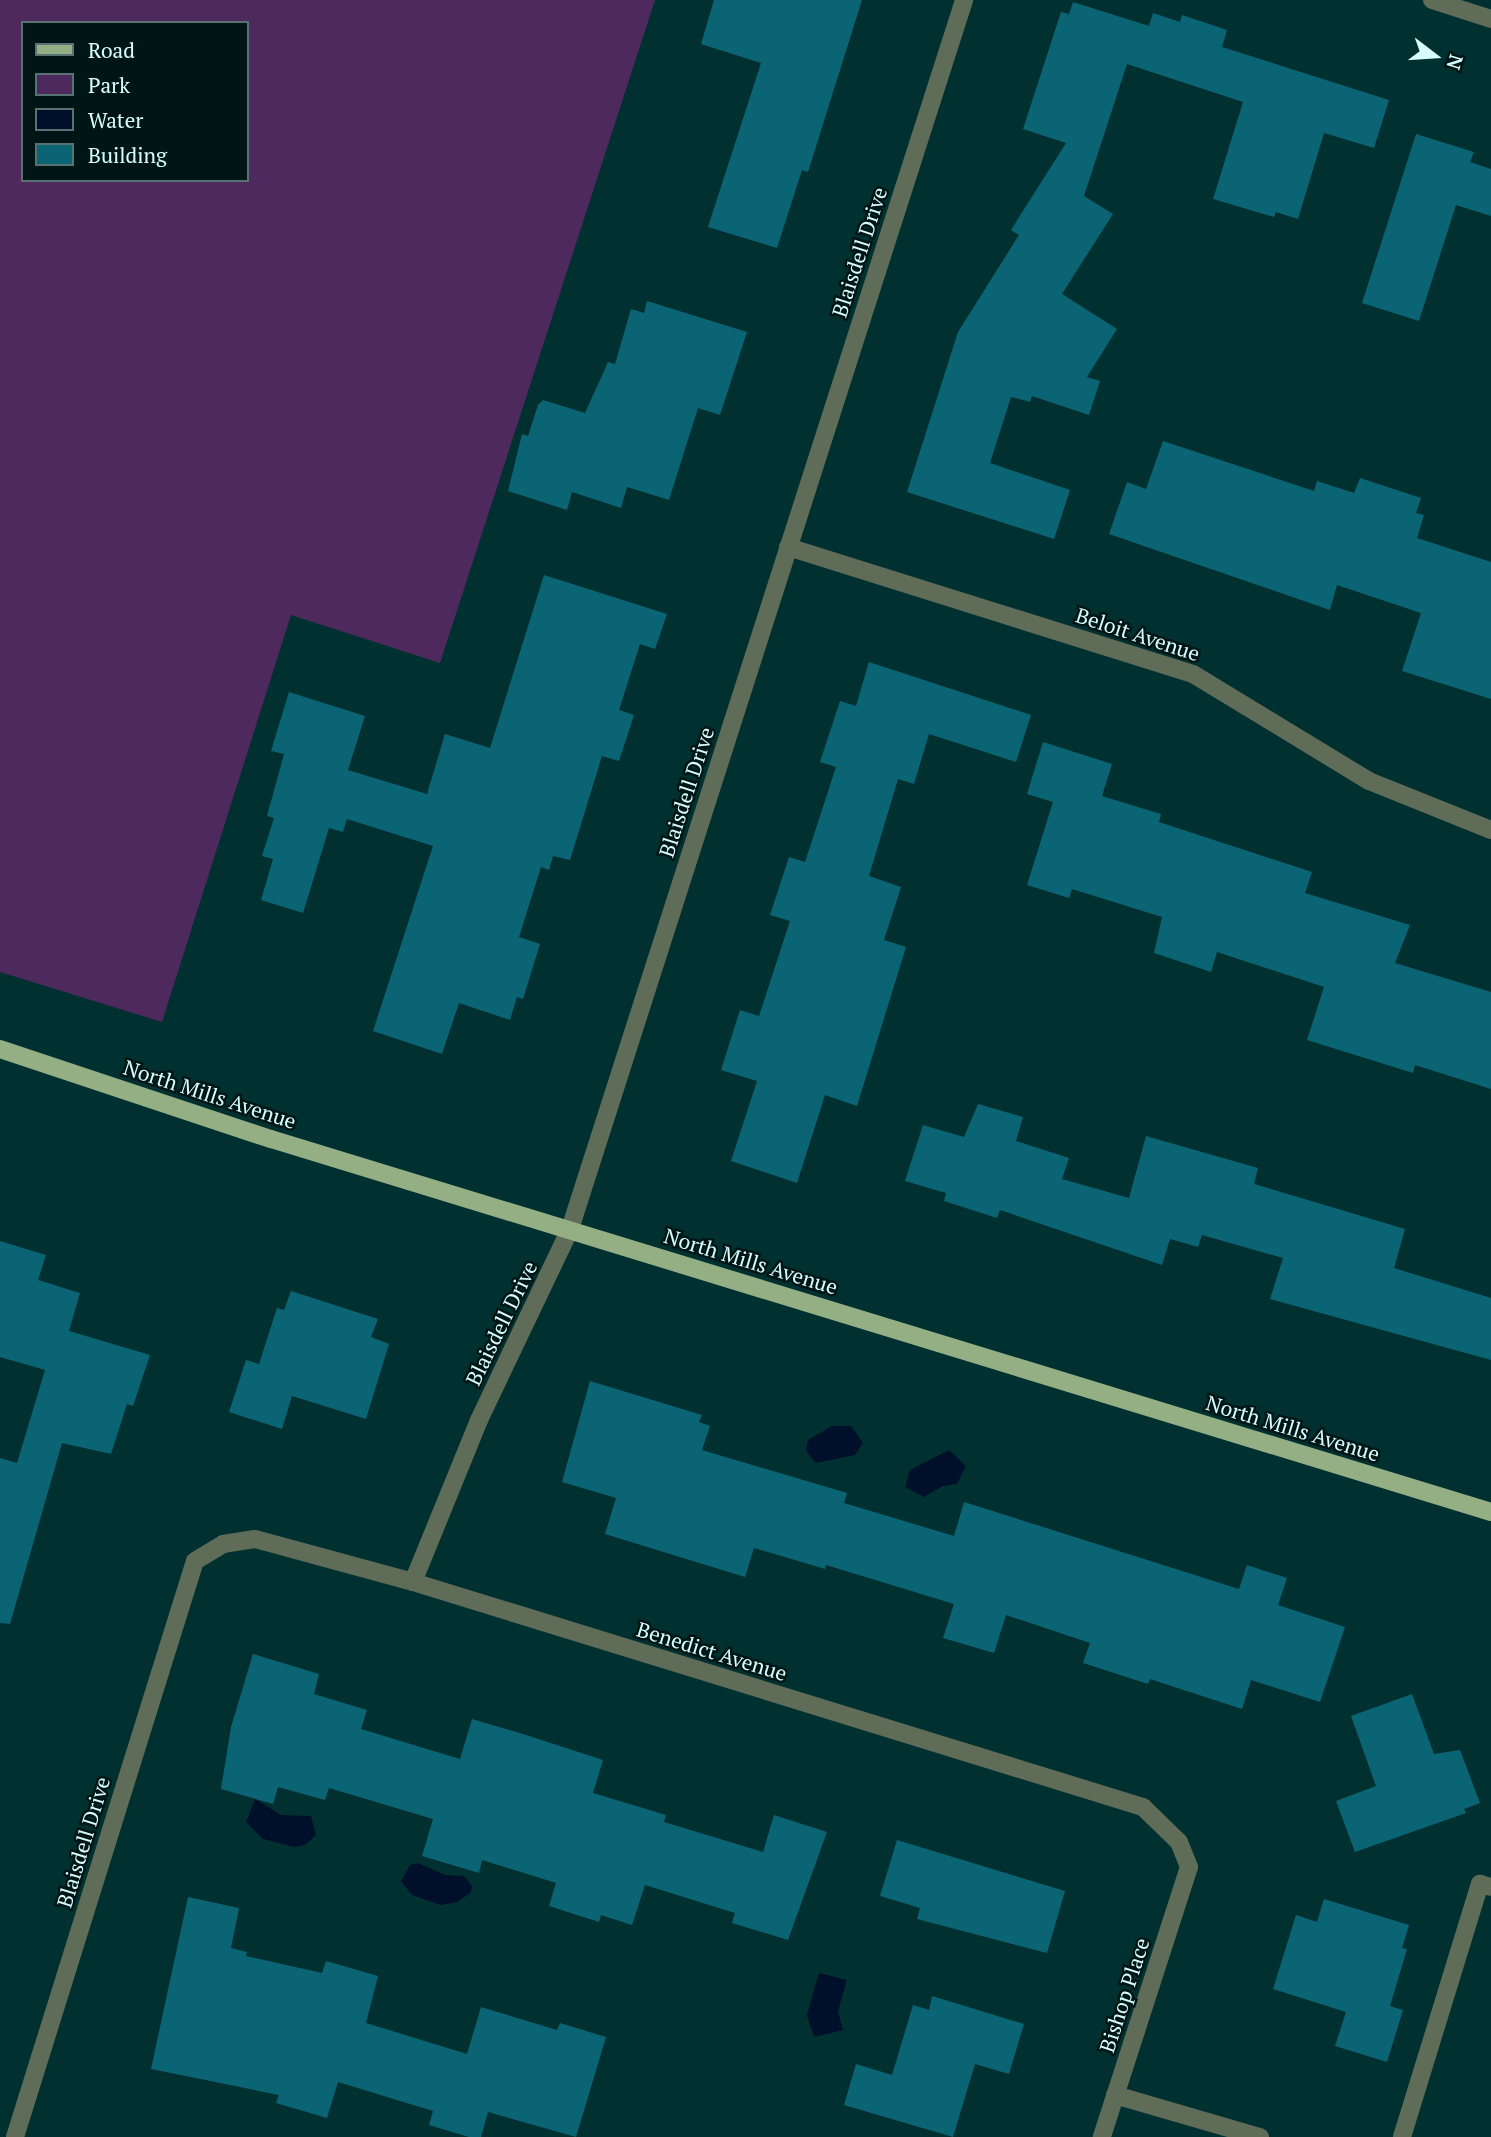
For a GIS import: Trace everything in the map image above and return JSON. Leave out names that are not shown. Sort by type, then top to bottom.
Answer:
[{"type":"main road","name":"North Mills Avenue","points":[[0,1049],[277,1141],[1491,1513]]},
{"type":"street","name":"Blaisdell Drive","points":[[413,1582],[479,1420],[570,1229],[964,0]]},
{"type":"street","points":[[1432,0],[1491,19]]},
{"type":"street","name":"Beloit Avenue","points":[[788,547],[1193,674],[1369,781],[1491,830]]},
{"type":"street","name":"Benedict Avenue","points":[[195,1561],[223,1544],[255,1539],[413,1582],[1143,1807],[1179,1842],[1189,1867]]},
{"type":"street","name":"Blaisdell Drive","points":[[15,2137],[195,1561]]},
{"type":"street","name":"Bishop Place","points":[[1102,2137],[1189,1867]]},
{"type":"street","points":[[1402,2137],[1480,1884],[1491,1887]]},
{"type":"street","points":[[1115,2095],[1260,2137]]},
{"type":"green space","points":[[0,0],[655,0],[440,663],[291,615],[162,1022],[0,972]]},
{"type":"water","points":[[832,1426],[851,1426],[863,1443],[855,1455],[816,1463],[806,1451],[808,1440]]},
{"type":"water","points":[[949,1450],[966,1466],[957,1484],[943,1486],[924,1497],[905,1487],[910,1470]]},
{"type":"water","points":[[255,1799],[281,1815],[311,1816],[316,1835],[305,1845],[294,1847],[263,1839],[246,1822]]},
{"type":"water","points":[[418,1863],[445,1875],[464,1876],[472,1886],[471,1892],[458,1902],[441,1905],[412,1895],[401,1881],[410,1865]]},
{"type":"water","points":[[819,1973],[847,1980],[838,2011],[843,2030],[814,2037],[807,2015]]},
{"type":"building","points":[[714,0],[862,0],[808,172],[802,170],[777,248],[708,227],[761,63],[701,44]]},
{"type":"building","points":[[1073,2],[1149,26],[1153,13],[1180,22],[1182,15],[1227,30],[1222,47],[1389,100],[1374,148],[1324,133],[1298,219],[1276,212],[1274,217],[1213,199],[1243,102],[1127,64],[1084,196],[1113,214],[1062,294],[1117,329],[1087,377],[1100,381],[1089,415],[1032,396],[1030,402],[1011,397],[990,463],[1070,490],[1054,539],[907,492],[958,332],[1019,235],[1011,230],[1066,143],[1023,129],[1061,12],[1069,14]]},
{"type":"building","points":[[1416,134],[1474,152],[1470,162],[1491,169],[1491,216],[1456,205],[1419,321],[1362,303]]},
{"type":"building","points":[[647,301],[747,332],[720,415],[698,408],[669,500],[627,487],[621,508],[572,492],[567,510],[508,491],[522,434],[528,436],[538,405],[543,400],[585,413],[608,362],[615,364],[631,309],[644,313]]},
{"type":"building","points":[[1163,441],[1314,491],[1317,481],[1354,493],[1360,478],[1421,498],[1416,513],[1424,515],[1417,538],[1491,562],[1491,699],[1402,671],[1421,613],[1337,585],[1330,610],[1109,534],[1127,482],[1146,489]]},
{"type":"building","points":[[544,575],[667,614],[655,649],[640,644],[619,710],[634,715],[619,761],[602,756],[570,860],[553,856],[549,870],[541,867],[519,937],[540,944],[523,999],[517,997],[510,1020],[459,1003],[442,1054],[373,1031],[433,846],[347,819],[343,832],[329,828],[303,913],[261,900],[273,859],[262,856],[274,818],[267,816],[284,754],[271,751],[289,692],[365,716],[348,770],[427,794],[445,734],[490,748]]},
{"type":"building","points":[[869,662],[1031,715],[1016,762],[929,734],[914,784],[898,779],[869,876],[901,887],[884,940],[906,947],[857,1106],[825,1095],[797,1183],[731,1161],[757,1081],[721,1070],[740,1010],[759,1016],[790,921],[770,915],[789,857],[805,862],[836,767],[820,762],[840,701],[856,706]]},
{"type":"building","points":[[1043,742],[1112,764],[1102,796],[1161,814],[1159,822],[1312,872],[1305,893],[1410,925],[1395,963],[1491,992],[1491,1089],[1415,1065],[1413,1073],[1307,1040],[1324,987],[1217,952],[1211,972],[1154,953],[1162,917],[1072,889],[1069,898],[1027,885],[1053,802],[1027,794]]},
{"type":"building","points":[[978,1104],[1023,1117],[1016,1141],[1069,1158],[1062,1179],[1129,1198],[1146,1136],[1258,1168],[1254,1184],[1405,1229],[1394,1268],[1491,1298],[1491,1360],[1270,1299],[1283,1258],[1202,1235],[1198,1247],[1170,1239],[1162,1265],[1000,1210],[997,1218],[944,1201],[946,1193],[905,1181],[923,1125],[964,1137]]},
{"type":"building","points":[[0,1241],[46,1255],[38,1280],[80,1293],[69,1331],[150,1355],[133,1406],[127,1404],[111,1454],[62,1443],[10,1624],[0,1623],[0,1458],[17,1463],[45,1370],[0,1357]]},
{"type":"building","points":[[291,1291],[378,1319],[371,1337],[389,1344],[366,1419],[292,1396],[282,1429],[229,1412],[246,1360],[259,1364],[277,1308],[284,1310]]},
{"type":"building","points":[[590,1381],[702,1415],[699,1422],[710,1426],[702,1450],[847,1493],[844,1503],[954,1536],[964,1502],[1239,1589],[1247,1565],[1287,1578],[1278,1605],[1345,1627],[1320,1702],[1251,1680],[1242,1709],[1150,1679],[1148,1684],[1083,1663],[1090,1643],[1006,1615],[994,1653],[943,1638],[954,1604],[826,1565],[825,1569],[754,1548],[745,1577],[605,1534],[616,1498],[562,1482]]},
{"type":"building","points":[[253,1654],[319,1674],[314,1694],[367,1710],[361,1729],[460,1759],[472,1719],[603,1760],[593,1793],[666,1815],[664,1822],[763,1852],[774,1815],[827,1832],[788,1940],[732,1923],[735,1913],[645,1885],[632,1925],[601,1915],[599,1922],[549,1906],[556,1883],[482,1860],[479,1873],[422,1856],[433,1819],[329,1788],[325,1800],[278,1787],[273,1804],[221,1789],[231,1727]]},
{"type":"building","points":[[1412,1694],[1434,1754],[1460,1750],[1480,1803],[1464,1809],[1466,1813],[1355,1852],[1336,1801],[1376,1786],[1351,1716]]},
{"type":"building","points":[[897,1840],[1065,1891],[1047,1953],[917,1919],[920,1908],[880,1896]]},
{"type":"building","points":[[188,1897],[239,1908],[231,1948],[247,1952],[246,1956],[322,1973],[326,1961],[378,1976],[366,2023],[467,2054],[481,2007],[557,2030],[560,2023],[606,2037],[576,2137],[488,2112],[481,2137],[469,2137],[429,2125],[433,2111],[338,2082],[327,2118],[276,2103],[279,2095],[151,2069]]},
{"type":"building","points":[[1324,1899],[1409,1925],[1402,1948],[1407,1949],[1390,2006],[1403,2010],[1387,2062],[1335,2046],[1346,2012],[1273,1989],[1296,1915],[1317,1922]]},
{"type":"building","points":[[932,1996],[1024,2024],[1009,2074],[975,2064],[953,2137],[844,2105],[856,2064],[892,2075],[913,2005],[929,2010]]}]
